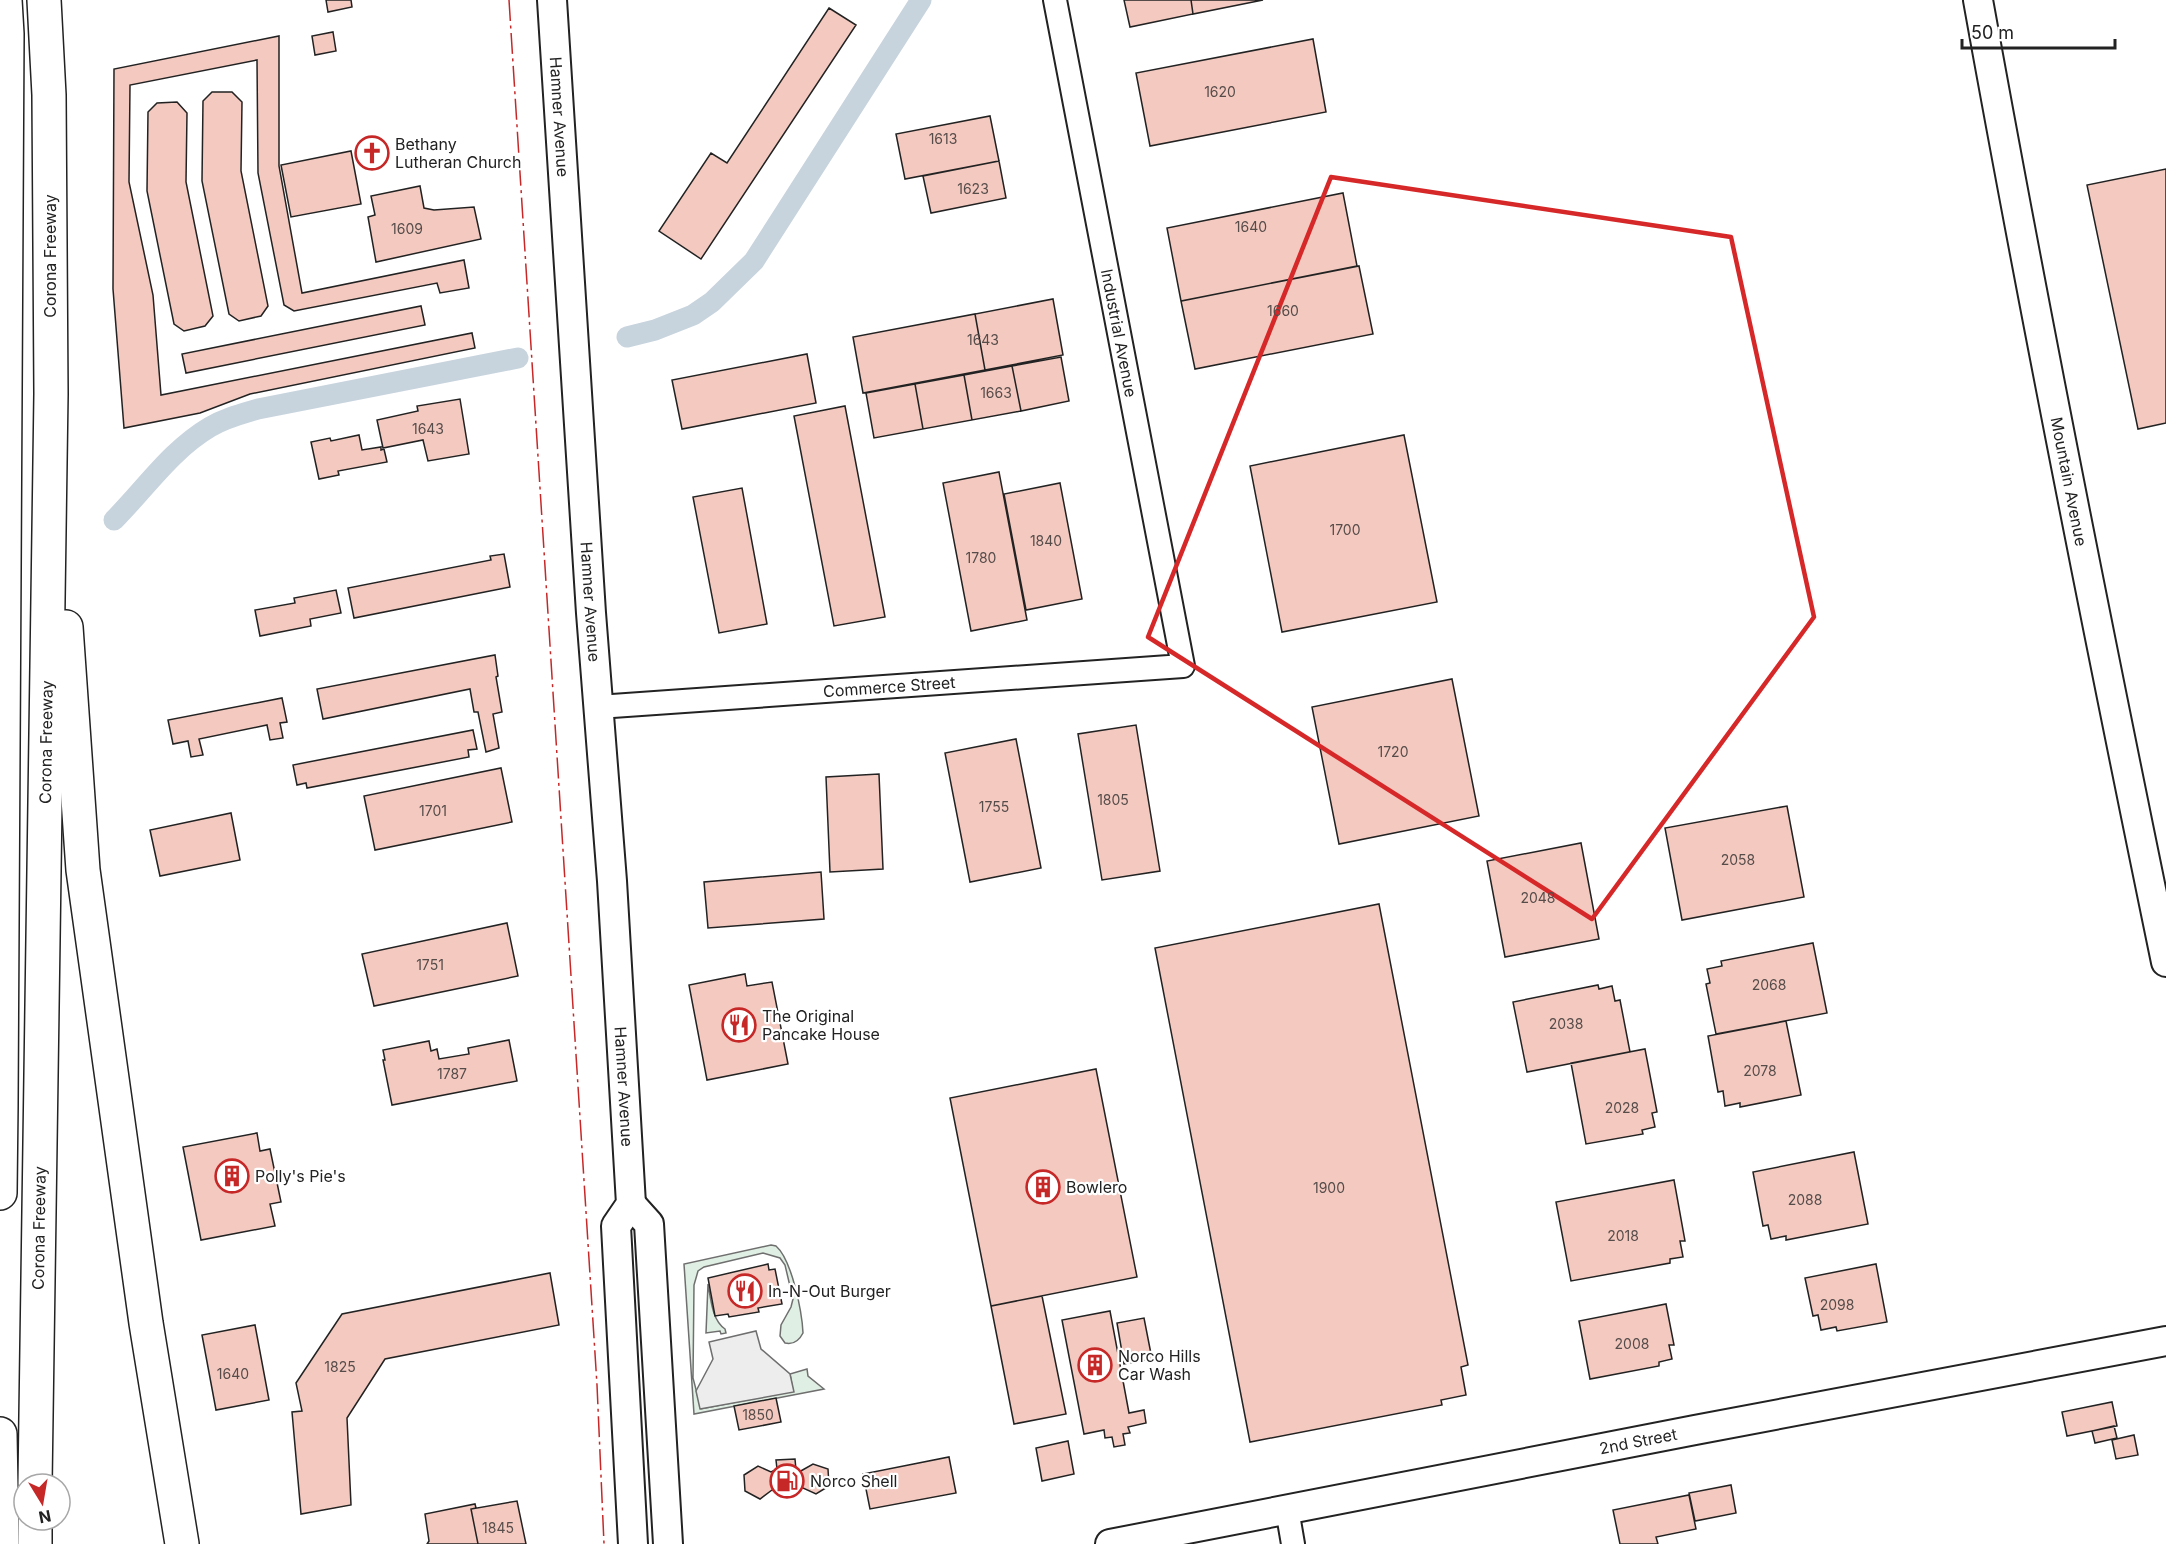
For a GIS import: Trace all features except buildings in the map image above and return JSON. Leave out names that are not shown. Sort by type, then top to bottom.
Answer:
[{"type":"highway","points":[[0,1193],[3,793],[2,429],[7,45],[5,0]]},
{"type":"highway","name":"Corona Freeway","points":[[35,1472],[51,394],[49,95],[44,0]]},
{"type":"highway","points":[[51,394],[83,870],[147,1323],[182,1544]]},
{"type":"highway","points":[[0,1434],[2,1544]]},
{"type":"main road","name":"Hamner Avenue","points":[[552,0],[590,603],[612,881],[631,1204]]},
{"type":"main road","name":"Mountain Avenue","points":[[1978,0],[2027,270],[2092,604],[2166,962]]},
{"type":"main road","points":[[633,1544],[616,1226],[631,1204],[649,1224],[668,1544]]},
{"type":"main road","name":"2nd Street","points":[[1110,1544],[2166,1341]]},
{"type":"street","name":"Industrial Avenue","points":[[1055,0],[1183,666]]},
{"type":"street","name":"Commerce Street","points":[[598,707],[1183,666]]},
{"type":"street","points":[[1287,1509],[1293,1544]]},
{"type":"highlighted area","points":[[1331,177],[1731,237],[1814,617],[1592,919],[1148,637]]},
{"type":"green space","points":[[771,1245],[776,1246],[782,1253],[791,1274],[801,1313],[803,1333],[794,1343],[785,1343],[780,1336],[781,1325],[793,1299],[785,1265],[780,1258],[763,1253],[704,1267],[698,1271],[694,1285],[693,1378],[701,1409],[793,1391],[790,1374],[807,1369],[808,1376],[824,1389],[694,1414],[684,1264]]},
{"type":"green space","points":[[708,1284],[715,1315],[726,1333],[721,1334],[720,1331],[706,1333]]},
{"type":"shaded area","points":[[756,1331],[761,1349],[790,1374],[794,1392],[700,1409],[696,1391],[713,1359],[709,1342]]},
{"type":"waterway","points":[[627,337],[655,330],[693,315],[712,302],[754,261],[921,0]]},
{"type":"waterway","points":[[114,520],[183,447],[210,427],[227,419],[258,409],[518,358]]},
{"type":"power","points":[[509,0],[597,1385],[604,1544]]},
{"type":"place","name":"Bethany Lutheran Church","points":[[372,153]]},
{"type":"place","name":"The Original Pancake House","points":[[739,1025]]},
{"type":"place","name":"Polly's Pie's","points":[[232,1176]]},
{"type":"place","name":"Bowlero","points":[[1043,1187]]},
{"type":"place","name":"In-N-Out Burger","points":[[745,1291]]},
{"type":"place","name":"Norco Hills Car Wash","points":[[1095,1365]]},
{"type":"place","name":"Norco Shell","points":[[787,1481]]}]
